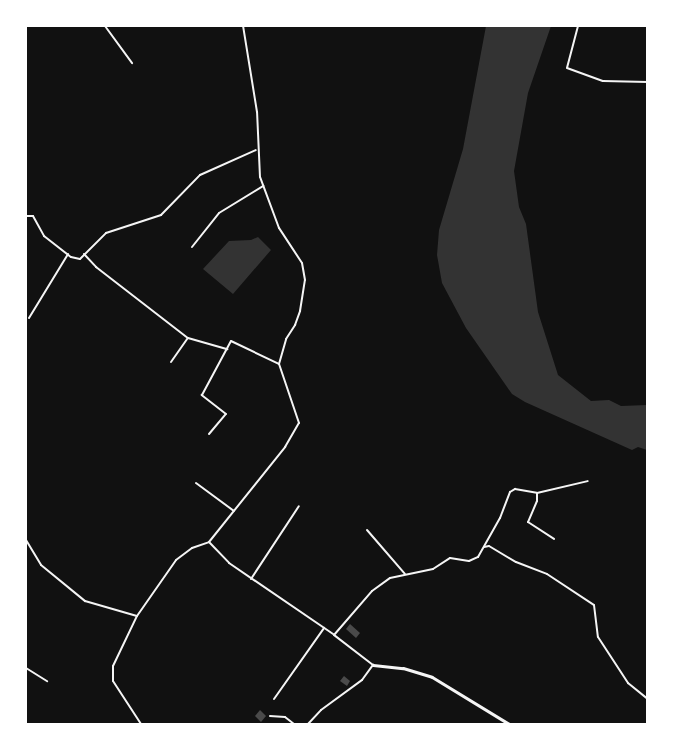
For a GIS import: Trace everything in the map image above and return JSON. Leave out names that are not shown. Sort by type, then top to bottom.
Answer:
[{"type":"main road","points":[[373,666],[403,668],[432,677],[509,724]]},
{"type":"street","points":[[105,26],[132,63]]},
{"type":"street","points":[[141,724],[112,681],[113,666],[137,616],[176,560],[192,548],[209,542],[285,447],[299,423],[279,364],[286,339],[300,311],[305,280],[302,263],[279,228],[263,186],[257,150],[257,112],[243,26]]},
{"type":"street","points":[[578,26],[567,69],[603,81],[648,82]]},
{"type":"street","points":[[26,216],[33,216],[44,236],[68,254],[80,259],[106,233],[161,215],[200,174],[257,150]]},
{"type":"street","points":[[192,248],[219,213],[263,186]]},
{"type":"street","points":[[29,318],[68,254]]},
{"type":"street","points":[[84,254],[96,267],[188,338],[227,349]]},
{"type":"street","points":[[171,362],[188,338]]},
{"type":"street","points":[[209,434],[226,414],[202,395],[231,341],[279,364]]},
{"type":"street","points":[[334,635],[372,591],[390,578],[434,569],[450,558],[469,561],[478,557],[500,518],[510,492],[515,489],[537,493],[588,481]]},
{"type":"street","points":[[196,483],[234,511]]},
{"type":"street","points":[[537,493],[528,522],[554,539]]},
{"type":"street","points":[[251,579],[299,507]]},
{"type":"street","points":[[367,530],[405,574]]},
{"type":"street","points":[[26,540],[41,565],[85,601],[137,616]]},
{"type":"street","points":[[209,542],[229,563],[334,635],[373,666],[362,680],[321,710],[308,724]]},
{"type":"street","points":[[484,547],[489,546],[516,562],[547,574],[594,605],[598,637],[628,682],[648,699]]},
{"type":"street","points":[[274,699],[324,628]]},
{"type":"street","points":[[26,668],[47,681]]},
{"type":"street","points":[[270,716],[285,717],[294,724]]},
{"type":"shaded area","points":[[486,26],[551,26],[528,93],[514,171],[519,207],[526,224],[538,312],[558,375],[591,401],[609,400],[621,406],[647,405],[647,450],[638,447],[632,450],[512,394],[466,328],[442,283],[437,255],[439,230],[463,149]]},
{"type":"shaded area","points":[[258,237],[271,250],[233,294],[203,269],[229,241],[251,240]]},
{"type":"building","points":[[350,624],[360,633],[356,638],[346,629]]},
{"type":"building","points":[[344,676],[350,681],[347,686],[340,681]]},
{"type":"building","points":[[260,710],[266,716],[261,722],[255,716]]}]
